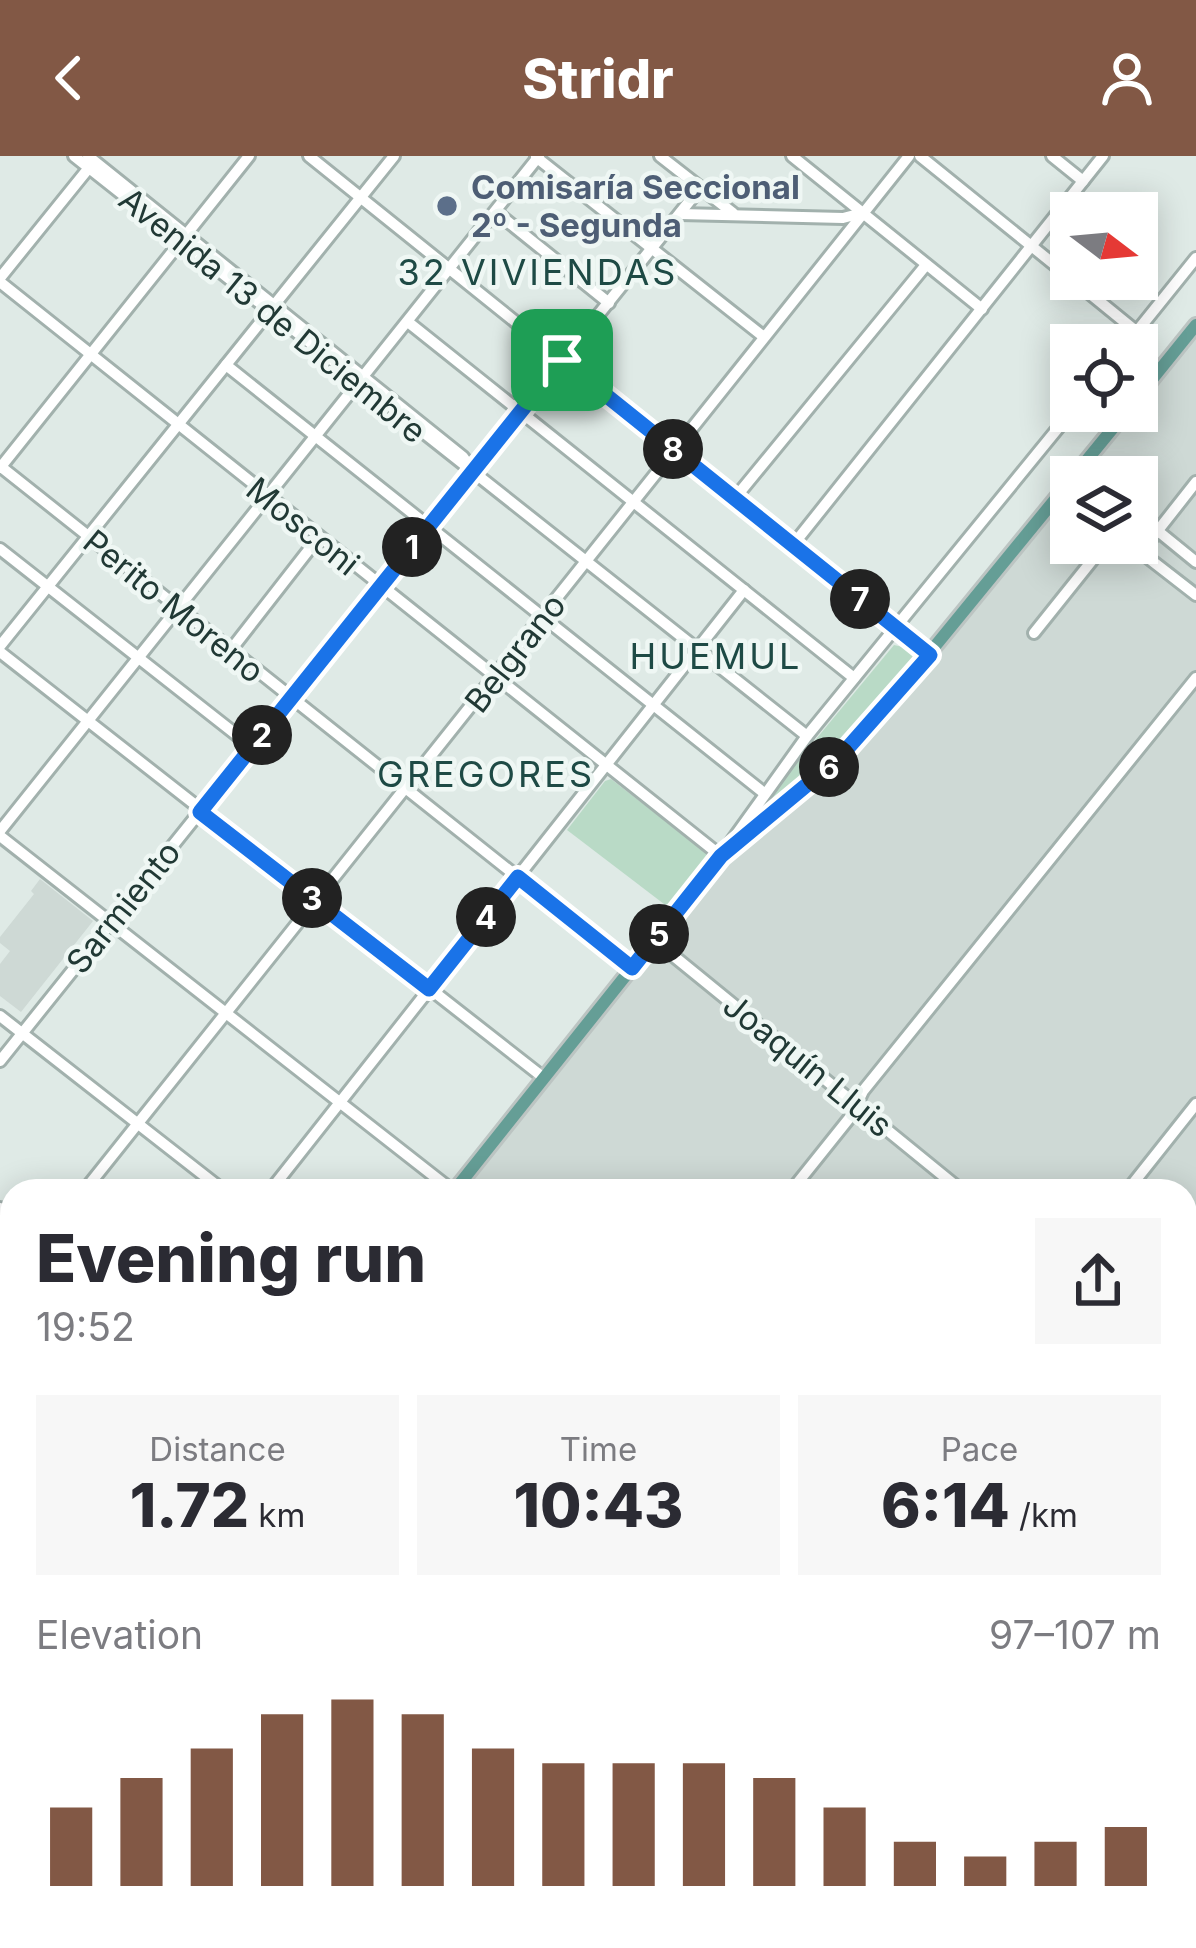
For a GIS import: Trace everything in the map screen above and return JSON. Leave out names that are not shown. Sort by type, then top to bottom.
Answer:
[{"type":"main road","points":[[1158,372],[1196,325]]},
{"type":"main road","points":[[463,1179],[721,856],[838,759],[1050,510]]},
{"type":"street","name":"Avenida 13 de Diciembre","points":[[74,156],[92,160],[184,239],[807,736]]},
{"type":"street","points":[[0,467],[249,156]]},
{"type":"street","points":[[309,156],[930,655]]},
{"type":"street","points":[[394,156],[0,649],[200,812],[544,1078]]},
{"type":"street","points":[[660,156],[734,215]]},
{"type":"street","points":[[792,156],[982,309]]},
{"type":"street","name":"Belgrano","points":[[94,1179],[909,156]]},
{"type":"street","points":[[920,156],[1050,261]]},
{"type":"street","points":[[1052,156],[1084,181]]},
{"type":"street","points":[[793,545],[1103,156]]},
{"type":"street","points":[[438,1179],[0,833],[537,157],[764,337]]},
{"type":"street","points":[[0,280],[92,160]]},
{"type":"street","name":"Sarmiento","points":[[0,1061],[700,188]]},
{"type":"street","points":[[496,212],[609,303]]},
{"type":"street","points":[[680,214],[843,218],[864,212]]},
{"type":"street","points":[[1143,324],[1196,258]]},
{"type":"street","points":[[735,498],[926,265]]},
{"type":"street","name":"Mosconi","points":[[0,280],[267,498],[721,856]]},
{"type":"street","points":[[1098,300],[1127,324]]},
{"type":"street","points":[[408,322],[854,678]]},
{"type":"street","points":[[226,365],[764,793]]},
{"type":"street","points":[[721,856],[807,736],[1055,432]]},
{"type":"street","name":"Perito Moreno","points":[[0,467],[632,968]]},
{"type":"street","points":[[1196,482],[1158,531],[1196,562]]},
{"type":"street","points":[[230,651],[318,538]]},
{"type":"street","points":[[0,549],[252,747]]},
{"type":"street","points":[[1034,634],[1089,564]]},
{"type":"street","points":[[1156,564],[1196,595]]},
{"type":"street","points":[[279,1179],[743,590]]},
{"type":"street","points":[[800,1179],[1196,678]]},
{"type":"street","name":"Joaquín Lluis","points":[[654,940],[947,1179]]},
{"type":"street","points":[[0,1016],[209,1179]]},
{"type":"street","points":[[1137,1179],[1196,1104]]},
{"type":"shaded area","points":[[1196,325],[1196,1179],[464,1179],[721,856],[863,733],[1050,506],[1050,564],[1158,564],[1158,456],[1090,456],[1110,432],[1158,432],[1158,372]]},
{"type":"shaded area","points":[[40,879],[93,921],[21,1012],[0,996],[0,964],[10,951],[0,937]]},
{"type":"green space","points":[[894,645],[907,648],[914,658],[845,744],[746,831],[744,826]]},
{"type":"green space","points":[[611,779],[709,855],[709,862],[674,906],[664,904],[567,830]]},
{"type":"place","name":"Comisaría Seccional 2º - Segunda","points":[[447,206]]},
{"type":"district","name":"32 VIVIENDAS","points":[[538,272]]},
{"type":"district","name":"HUEMUL","points":[[716,656]]},
{"type":"district","name":"GREGORES","points":[[486,774]]},
{"type":"route","points":[[562,360],[930,655],[838,759],[721,856],[632,968],[518,877],[429,989],[200,812],[562,360]]}]
